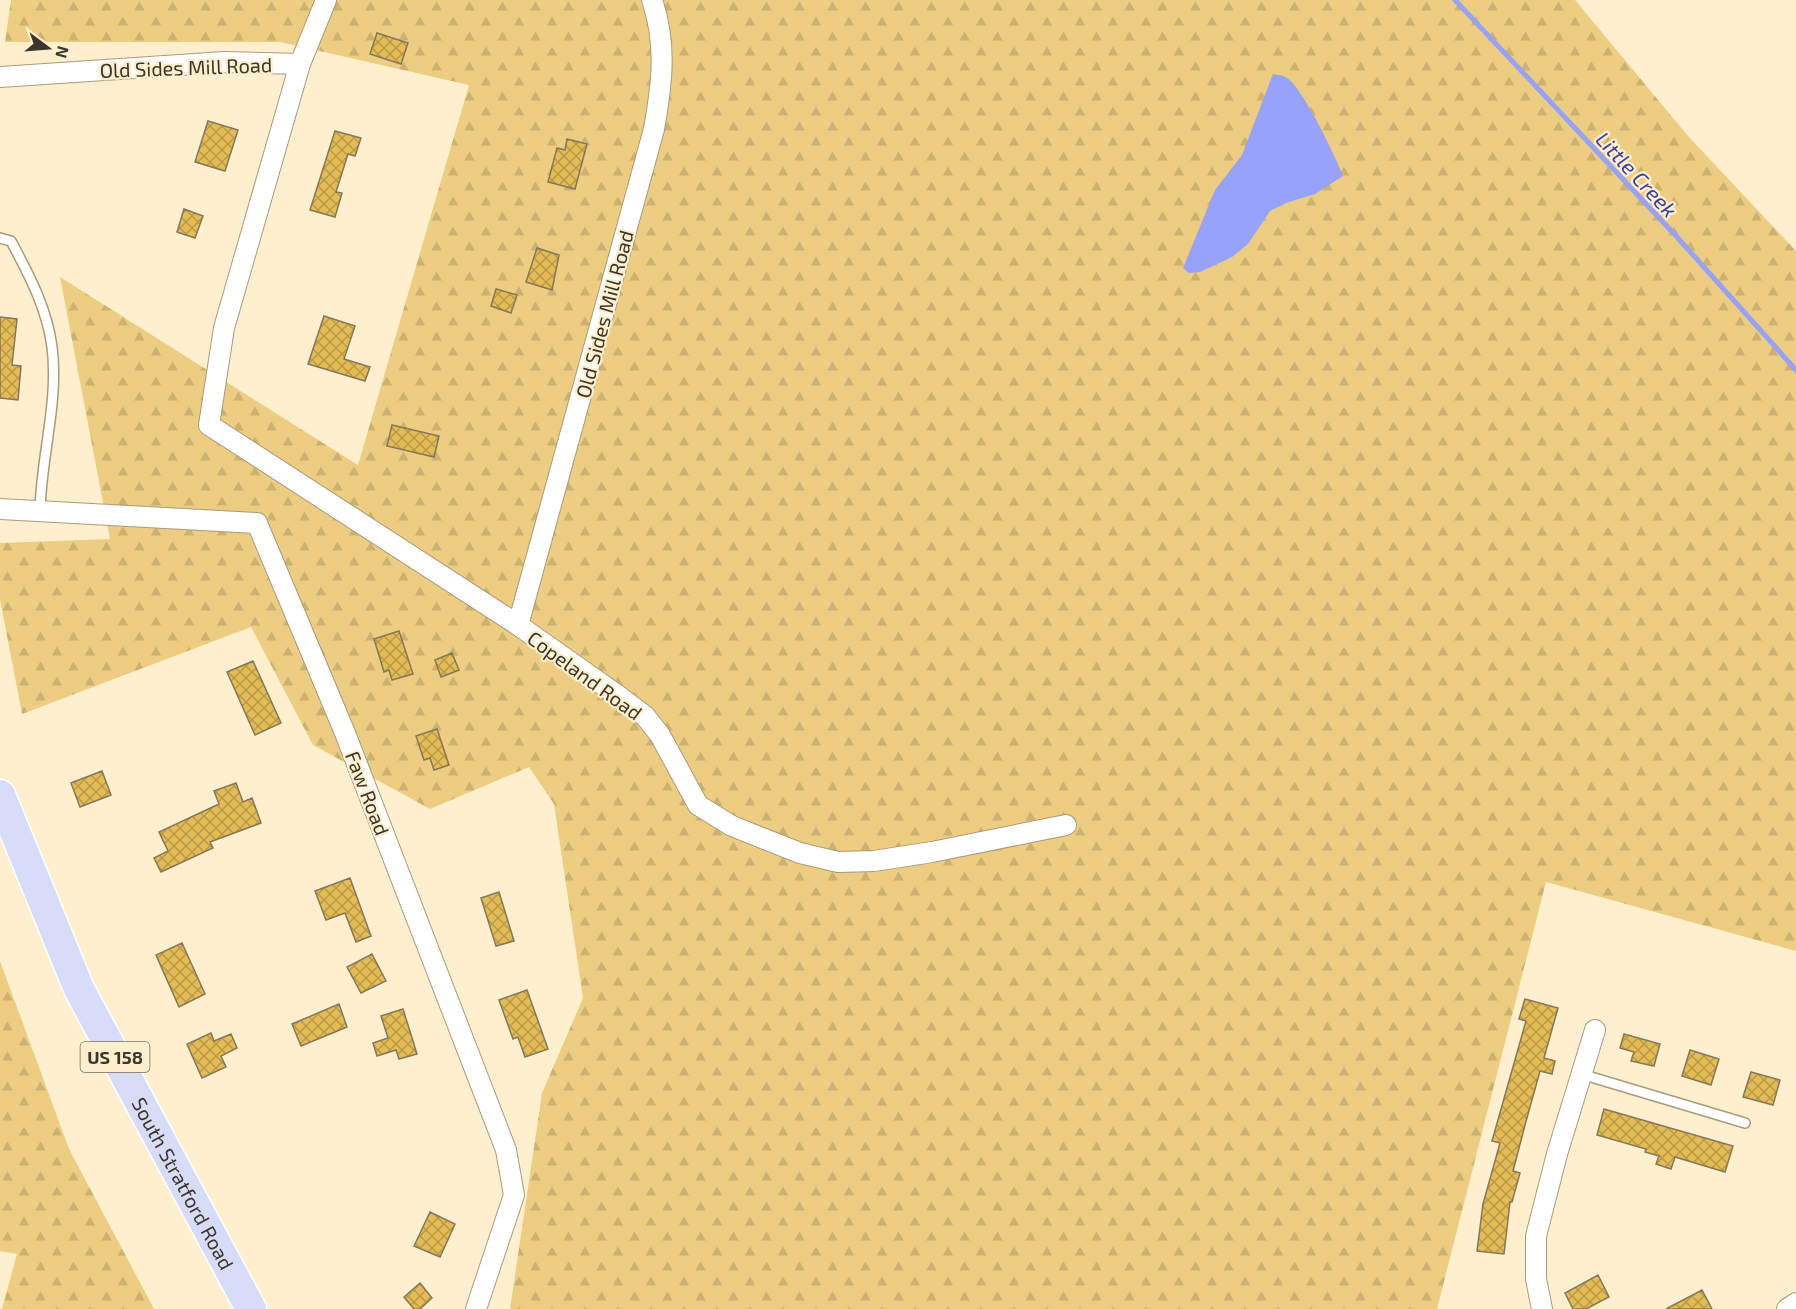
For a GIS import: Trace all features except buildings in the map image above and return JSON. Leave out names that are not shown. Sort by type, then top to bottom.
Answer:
[{"type":"main road","name":"South Stratford Road","points":[[0,795],[79,989],[251,1309]]},
{"type":"street","name":"Old Sides Mill Road","points":[[209,425],[224,328],[300,64],[326,0]]},
{"type":"street","name":"Old Sides Mill Road","points":[[518,625],[654,129],[663,82],[663,50],[652,0]]},
{"type":"street","name":"Old Sides Mill Road","points":[[0,77],[192,64],[300,64]]},
{"type":"street","name":"Copeland Road","points":[[209,425],[518,625],[645,716],[673,755],[689,792],[698,805],[710,815],[800,854],[838,862],[874,861],[932,852],[1066,825]]},
{"type":"street","name":"Faw Road","points":[[0,508],[257,523],[345,733],[506,1150],[514,1195],[476,1309]]},
{"type":"street","points":[[1542,1309],[1536,1279],[1536,1236],[1557,1154],[1595,1030]]},
{"type":"street","points":[[1787,1309],[1796,1303]]},
{"type":"lane","points":[[0,238],[11,241],[34,283],[47,321],[52,349],[46,451],[40,477],[40,511]]},
{"type":"lane","points":[[1581,1074],[1745,1123]]},
{"type":"green space","points":[[11,0],[1575,0],[1688,136],[1796,251],[1796,951],[1546,882],[1437,1309],[510,1309],[542,1093],[583,998],[554,804],[529,767],[430,809],[313,745],[251,627],[22,714],[0,599],[0,543],[110,539],[60,277],[358,465],[469,85],[280,42],[5,42]]},
{"type":"green space","points":[[0,961],[69,1149],[154,1309],[2,1309],[17,1254],[0,1251]]},
{"type":"water","points":[[1273,74],[1287,78],[1301,94],[1343,176],[1315,194],[1286,203],[1270,211],[1248,244],[1232,257],[1200,272],[1189,273],[1183,268],[1215,190],[1242,155]]},
{"type":"waterway","name":"Little Creek","points":[[1455,0],[1677,237],[1796,370]]}]
